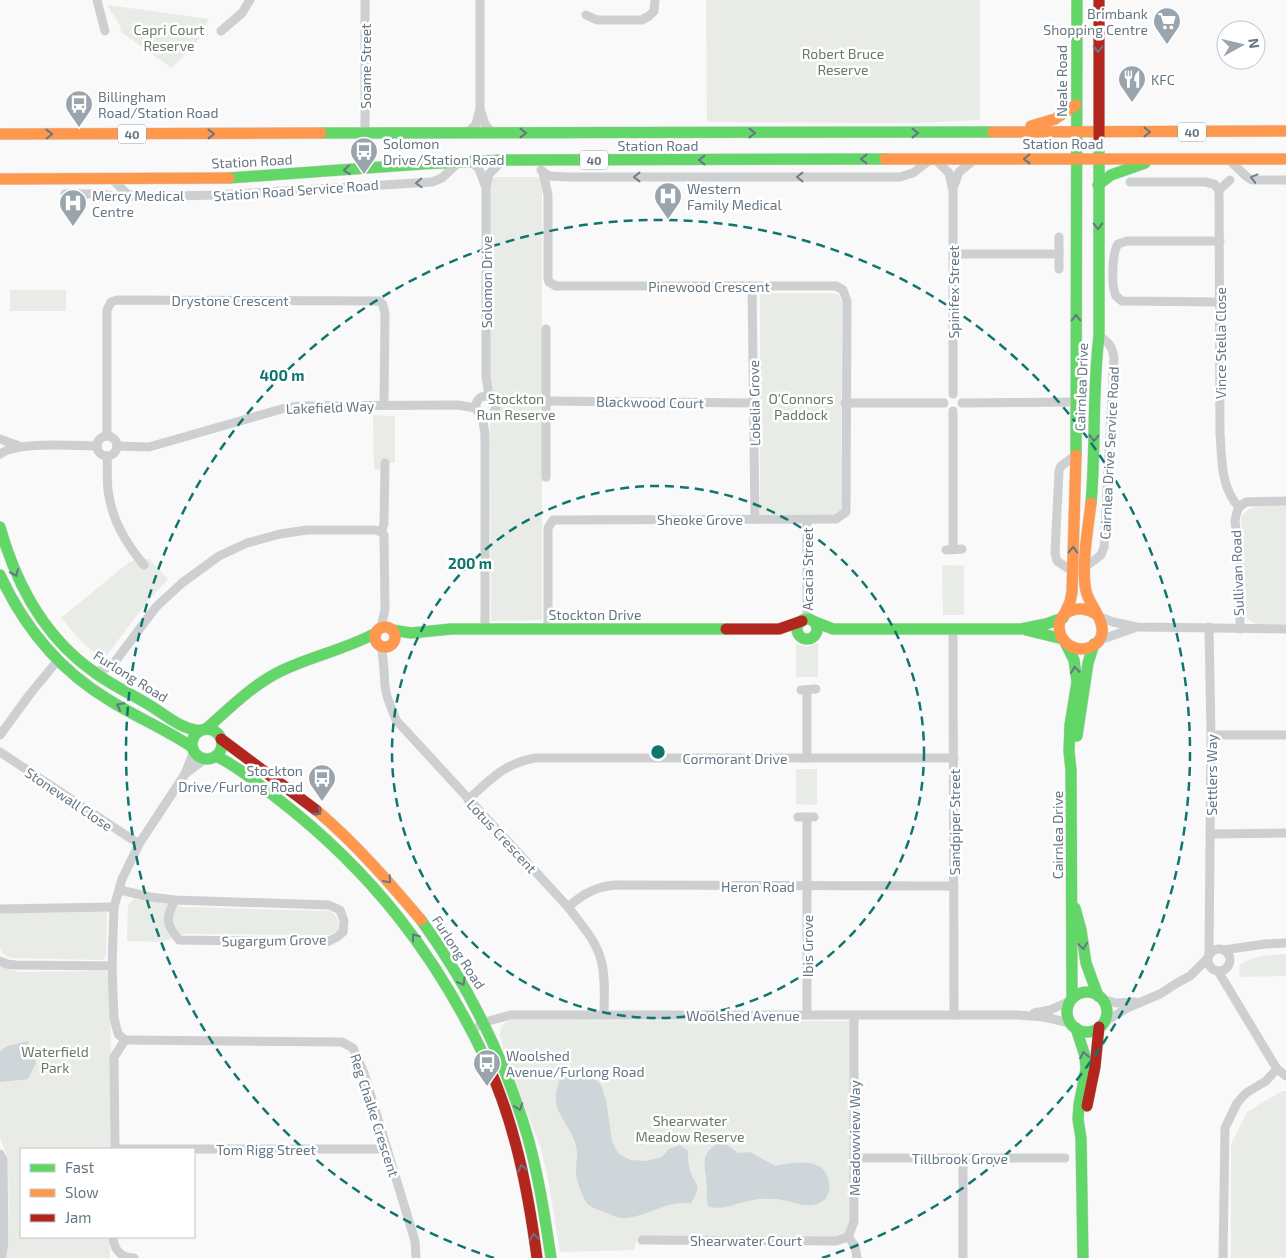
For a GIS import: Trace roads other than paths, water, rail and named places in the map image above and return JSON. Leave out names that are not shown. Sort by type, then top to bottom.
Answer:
[{"type":"main road","name":"Neale Road","points":[[1076,158],[1077,0]]},
{"type":"main road","points":[[1098,132],[1099,0]]},
{"type":"main road","points":[[1003,132],[1056,120],[1076,105]]},
{"type":"main road","points":[[1263,131],[1286,123]]},
{"type":"main road","name":"Station Road","points":[[0,134],[1286,131]]},
{"type":"main road","name":"Cairnlea Drive","points":[[1097,615],[1086,595],[1084,568],[1094,460],[1095,364],[1098,336],[1098,132]]},
{"type":"main road","name":"Cairnlea Drive","points":[[1063,616],[1072,597],[1076,402],[1076,158]]},
{"type":"main road","points":[[1098,184],[1111,175],[1124,170],[1163,159]]},
{"type":"main road","name":"Station Road","points":[[0,179],[229,178],[465,161],[504,160],[1286,159]]},
{"type":"main road","points":[[1076,402],[1094,404]]},
{"type":"main road","name":"Furlong Road","points":[[0,527],[11,564],[25,596],[50,632],[93,672],[116,687],[149,705],[180,727],[189,730],[203,730]]},
{"type":"main road","name":"Furlong Road","points":[[0,575],[15,606],[30,629],[45,648],[74,675],[96,692],[193,749]]},
{"type":"main road","points":[[808,621],[798,630],[800,636],[808,638],[833,629],[1021,629],[1046,624],[1063,616],[1070,610],[1084,607],[1097,615],[1102,629],[1096,643],[1082,649],[1070,646],[1064,640],[1060,628],[1063,616]]},
{"type":"main road","points":[[808,621],[833,629]]},
{"type":"main road","points":[[808,621],[817,629],[814,635]]},
{"type":"main road","name":"Stockton Drive","points":[[385,637],[411,633],[485,629],[779,629],[808,621]]},
{"type":"main road","name":"Stockton Drive","points":[[779,629],[800,636]]},
{"type":"main road","points":[[1021,629],[1064,640]]},
{"type":"main road","points":[[230,709],[220,737],[221,748],[216,756],[204,759],[200,757],[193,749],[194,737],[257,686],[282,671],[358,643],[385,637]]},
{"type":"main road","name":"Cairnlea Drive","points":[[1064,640],[1074,660],[1077,682],[1069,742],[1073,964],[1071,1000]]},
{"type":"main road","name":"Cairnlea Drive","points":[[1071,770],[1088,663],[1096,643]]},
{"type":"main road","points":[[58,660],[67,649]]},
{"type":"main road","points":[[203,730],[211,730],[220,737]]},
{"type":"main road","name":"Furlong Road","points":[[220,737],[303,799],[371,860],[404,899],[445,955],[485,1023],[502,1061],[521,1113],[531,1146],[543,1199],[552,1258]]},
{"type":"main road","name":"Furlong Road","points":[[216,756],[241,769],[312,826],[343,854],[377,890],[417,939],[460,1007],[472,1030],[502,1103],[524,1176],[537,1258]]},
{"type":"main road","name":"Cairnlea Drive","points":[[1072,899],[1081,930],[1086,963],[1100,997]]},
{"type":"main road","points":[[1081,1138],[1101,1025],[1106,1011],[1100,997],[1093,993],[1082,992],[1071,1000],[1067,1012],[1085,1056],[1086,1069],[1078,1119],[1081,1138],[1083,1258]]},
{"type":"main road","points":[[1073,1026],[1088,1032],[1101,1025]]},
{"type":"street","points":[[97,0],[105,31]]},
{"type":"street","points":[[220,31],[242,13],[250,0]]},
{"type":"street","name":"Soame Street","points":[[365,0],[365,133]]},
{"type":"street","points":[[468,133],[476,124],[480,109],[480,0]]},
{"type":"street","points":[[586,15],[597,20],[642,20],[652,14],[655,0]]},
{"type":"street","points":[[480,109],[484,123],[492,133]]},
{"type":"street","points":[[530,160],[549,176],[560,177],[900,177],[913,174],[933,159]]},
{"type":"street","name":"Spinifex Street","points":[[933,159],[949,173],[953,191],[953,394]]},
{"type":"street","name":"Spinifex Street","points":[[953,191],[959,172],[976,159]]},
{"type":"street","points":[[1228,159],[1252,180],[1286,180]]},
{"type":"street","name":"Solomon Drive","points":[[485,629],[485,434],[482,406],[486,377],[486,188],[489,174],[504,160]]},
{"type":"street","name":"Solomon Drive","points":[[465,161],[479,169],[486,188]]},
{"type":"street","name":"Station Road Service Road","points":[[65,194],[103,194],[116,198],[126,193],[134,197],[217,195],[432,182],[442,178],[465,161]]},
{"type":"street","name":"Pinewood Crescent","points":[[543,172],[548,195],[548,278],[549,282],[556,286],[836,286],[843,290],[847,301],[845,403]]},
{"type":"street","points":[[548,195],[554,180],[560,177]]},
{"type":"street","points":[[113,180],[126,193]]},
{"type":"street","points":[[1130,182],[1205,182],[1214,184],[1219,190],[1230,180]]},
{"type":"street","name":"Vince Stella Close","points":[[1219,190],[1221,451],[1226,488],[1239,507]]},
{"type":"street","points":[[1059,238],[1060,269]]},
{"type":"street","points":[[1220,241],[1127,241],[1118,244],[1114,255],[1114,288],[1116,296],[1122,301],[1221,302]]},
{"type":"street","points":[[953,254],[1059,254]]},
{"type":"street","name":"Lobelia Grove","points":[[752,286],[755,519]]},
{"type":"street","name":"Drystone Crescent","points":[[107,436],[107,310],[111,302],[116,300],[379,301],[383,305],[384,314],[384,405]]},
{"type":"street","points":[[546,329],[546,477]]},
{"type":"street","name":"Cairnlea Drive Service Road","points":[[1084,568],[1100,555],[1104,547],[1114,358],[1109,342],[1098,336]]},
{"type":"street","points":[[944,403],[948,395],[953,394],[958,396],[962,403]]},
{"type":"street","name":"Blackwood Court","points":[[546,401],[754,403]]},
{"type":"street","points":[[962,403],[1076,402]]},
{"type":"street","points":[[845,403],[944,403]]},
{"type":"street","name":"Sheoke Grove","points":[[548,629],[548,528],[553,520],[807,520],[836,519],[846,512],[845,403]]},
{"type":"street","points":[[944,403],[946,408],[953,411],[958,410],[962,403]]},
{"type":"street","name":"Lakefield Way","points":[[117,446],[149,447],[286,408],[384,405],[482,406]]},
{"type":"street","points":[[953,411],[954,550]]},
{"type":"street","points":[[107,436],[113,438],[117,446],[113,454],[107,456],[99,452],[97,446],[100,439],[107,436]]},
{"type":"street","points":[[0,438],[9,443],[22,446],[97,446]]},
{"type":"street","points":[[0,454],[9,449],[22,446]]},
{"type":"street","points":[[107,456],[108,495],[115,519],[131,549],[144,565]]},
{"type":"street","points":[[1072,571],[1057,561],[1055,553],[1059,472],[1061,466],[1075,456]]},
{"type":"street","points":[[381,532],[384,524],[385,463]]},
{"type":"street","points":[[1239,507],[1250,502],[1286,501]]},
{"type":"street","name":"Sullivan Road","points":[[1239,507],[1235,520],[1240,569],[1240,629]]},
{"type":"street","name":"Acacia Street","points":[[807,520],[808,621]]},
{"type":"street","points":[[93,672],[104,670],[114,663],[156,607],[172,592],[219,556],[260,539],[296,531],[375,530],[381,532],[385,538],[385,637]]},
{"type":"street","points":[[1097,615],[1137,628]]},
{"type":"street","points":[[1096,643],[1120,632],[1137,628],[1286,629]]},
{"type":"street","name":"Settlers Way","points":[[1209,628],[1211,735],[1209,956]]},
{"type":"street","name":"Sandpiper Street","points":[[953,629],[954,1015]]},
{"type":"street","name":"Lotus Crescent","points":[[385,637],[385,687],[396,720],[568,907],[591,937],[601,958],[604,975],[604,1015]]},
{"type":"street","points":[[0,735],[58,660]]},
{"type":"street","points":[[114,663],[112,678],[116,687]]},
{"type":"street","points":[[807,758],[808,690]]},
{"type":"street","points":[[1211,735],[1286,735]]},
{"type":"street","points":[[115,1148],[114,1056],[125,1040],[118,1034],[114,1026],[112,966],[114,907],[122,879],[139,844],[185,774],[193,749]]},
{"type":"street","name":"Stonewall Close","points":[[0,752],[139,844]]},
{"type":"street","name":"Cormorant Drive","points":[[468,800],[503,769],[535,758],[954,758]]},
{"type":"street","points":[[185,774],[204,759]]},
{"type":"street","name":"Ibis Grove","points":[[806,817],[807,1015]]},
{"type":"street","points":[[1210,834],[1286,834]]},
{"type":"street","name":"Heron Road","points":[[568,907],[580,896],[594,889],[615,885],[954,886]]},
{"type":"street","name":"Sugargum Grove","points":[[120,890],[150,897],[175,900],[329,905],[340,910],[344,921],[343,932],[337,938],[328,942],[179,940],[169,927],[168,912],[175,900]]},
{"type":"street","points":[[0,909],[114,907]]},
{"type":"street","name":"Settlers Way","points":[[1210,923],[1223,949]]},
{"type":"street","points":[[1101,1025],[1127,1008],[1160,994],[1190,976],[1214,950],[1286,943]]},
{"type":"street","points":[[1190,976],[1216,970],[1229,964],[1238,954],[1252,946]]},
{"type":"street","points":[[1223,949],[1229,955],[1233,994]]},
{"type":"street","points":[[1209,956],[1209,965],[1216,970],[1233,994],[1277,1069],[1286,1076]]},
{"type":"street","points":[[0,961],[7,964],[112,966]]},
{"type":"street","points":[[1100,997],[1116,1003],[1143,1000]]},
{"type":"street","name":"Woolshed Avenue","points":[[1017,1015],[1040,1012],[1071,1000]]},
{"type":"street","name":"Woolshed Avenue","points":[[472,1030],[485,1023],[510,1015],[1017,1015],[1044,1017],[1073,1026]]},
{"type":"street","name":"Meadowview Way","points":[[848,1237],[854,1222],[854,1015]]},
{"type":"street","name":"Reg Chalke Crescent","points":[[125,1040],[342,1042],[353,1048],[364,1073],[415,1241],[416,1258]]},
{"type":"street","points":[[1223,1258],[1225,1128],[1237,1103],[1246,1093],[1266,1081],[1277,1069]]},
{"type":"street","name":"Tom Rigg Street","points":[[195,1149],[387,1150]]},
{"type":"street","points":[[0,1154],[3,1159],[4,1244],[1,1258]]},
{"type":"street","name":"Tillbrook Grove","points":[[855,1158],[1065,1158]]},
{"type":"street","points":[[963,1158],[963,1258]]},
{"type":"street","points":[[848,1237],[855,1246],[857,1258]]},
{"type":"street","name":"Shearwater Court","points":[[642,1240],[836,1241],[848,1237]]},
{"type":"street","points":[[114,1238],[114,1245],[119,1256],[134,1258]]},
{"type":"place","name":"Brimbank Shopping Centre","points":[[1167,45]]},
{"type":"place","name":"KFC","points":[[1132,103]]},
{"type":"place","name":"Billingham Road/Station Road","points":[[79,128]]},
{"type":"place","name":"Solomon Drive/Station Road","points":[[364,175]]},
{"type":"place","name":"Western Family Medical","points":[[668,220]]},
{"type":"place","name":"Mercy Medical Centre","points":[[73,227]]},
{"type":"place","name":"Stockton Drive/Furlong Road","points":[[322,802]]},
{"type":"place","name":"Woolshed Avenue/Furlong Road","points":[[487,1087]]},
{"type":"park label","name":"Capri Court Reserve","points":[[169,38]]},
{"type":"park label","name":"Robert Bruce Reserve","points":[[843,62]]},
{"type":"park label","name":"Stockton Run Reserve","points":[[516,406]]},
{"type":"park label","name":"O'Connors Paddock","points":[[801,406]]},
{"type":"park label","name":"Waterfield Park","points":[[55,1060]]},
{"type":"park label","name":"Shearwater Meadow Reserve","points":[[690,1128]]}]
